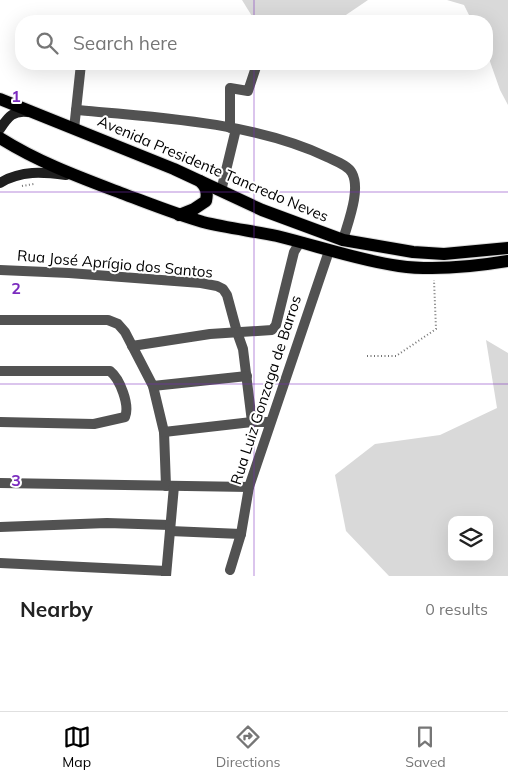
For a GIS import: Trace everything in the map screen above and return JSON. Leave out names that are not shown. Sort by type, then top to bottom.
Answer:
[{"type":"main road","name":"Avenida Presidente Tancredo Neves","points":[[0,99],[200,181],[262,210],[343,240],[397,250],[444,254],[508,248]]},
{"type":"main road","points":[[0,129],[14,112],[34,113]]},
{"type":"main road","name":"Avenida Presidente Tancredo Neves","points":[[0,138],[24,153],[75,176],[179,215],[204,222],[300,242],[363,260],[410,267],[463,268],[508,261]]},
{"type":"main road","points":[[0,183],[13,176],[25,173],[38,172],[75,176]]},
{"type":"main road","points":[[179,215],[194,209],[206,201],[207,192],[205,186],[200,181]]},
{"type":"street","points":[[74,129],[79,70]]},
{"type":"street","points":[[221,191],[233,128],[230,88],[248,91],[254,70]]},
{"type":"street","points":[[76,110],[148,116],[233,128],[276,137],[321,154],[350,169],[353,174],[354,196],[343,240]]},
{"type":"street","points":[[132,346],[179,338],[237,332],[270,331],[274,328],[294,252],[300,242]]},
{"type":"street","name":"Rua Luiz Gonzaga de Barros","points":[[230,570],[241,534],[249,487],[329,251]]},
{"type":"street","name":"Rua José Aprígio dos Santos","points":[[0,270],[69,273],[217,286],[223,289],[227,295],[237,332],[244,349],[252,422]]},
{"type":"street","points":[[0,320],[113,321],[122,328],[154,386],[164,432],[170,486],[170,528],[166,574],[0,563]]},
{"type":"street","points":[[0,371],[110,371],[117,380],[126,408],[126,415],[119,420],[94,424],[0,422]]},
{"type":"street","points":[[154,386],[247,376]]},
{"type":"street","points":[[164,432],[252,422],[270,422]]},
{"type":"street","points":[[0,483],[249,487]]},
{"type":"street","points":[[0,527],[107,523],[241,534]]},
{"type":"path","points":[[367,356],[396,356],[436,329],[434,278]]},
{"type":"shaded area","points":[[242,0],[368,0],[346,15],[251,15]]},
{"type":"shaded area","points":[[447,0],[508,0],[508,105],[493,70],[493,15],[469,15],[464,5]]},
{"type":"shaded area","points":[[486,340],[508,353],[508,576],[389,576],[346,531],[335,475],[375,444],[440,435],[497,408]]}]
